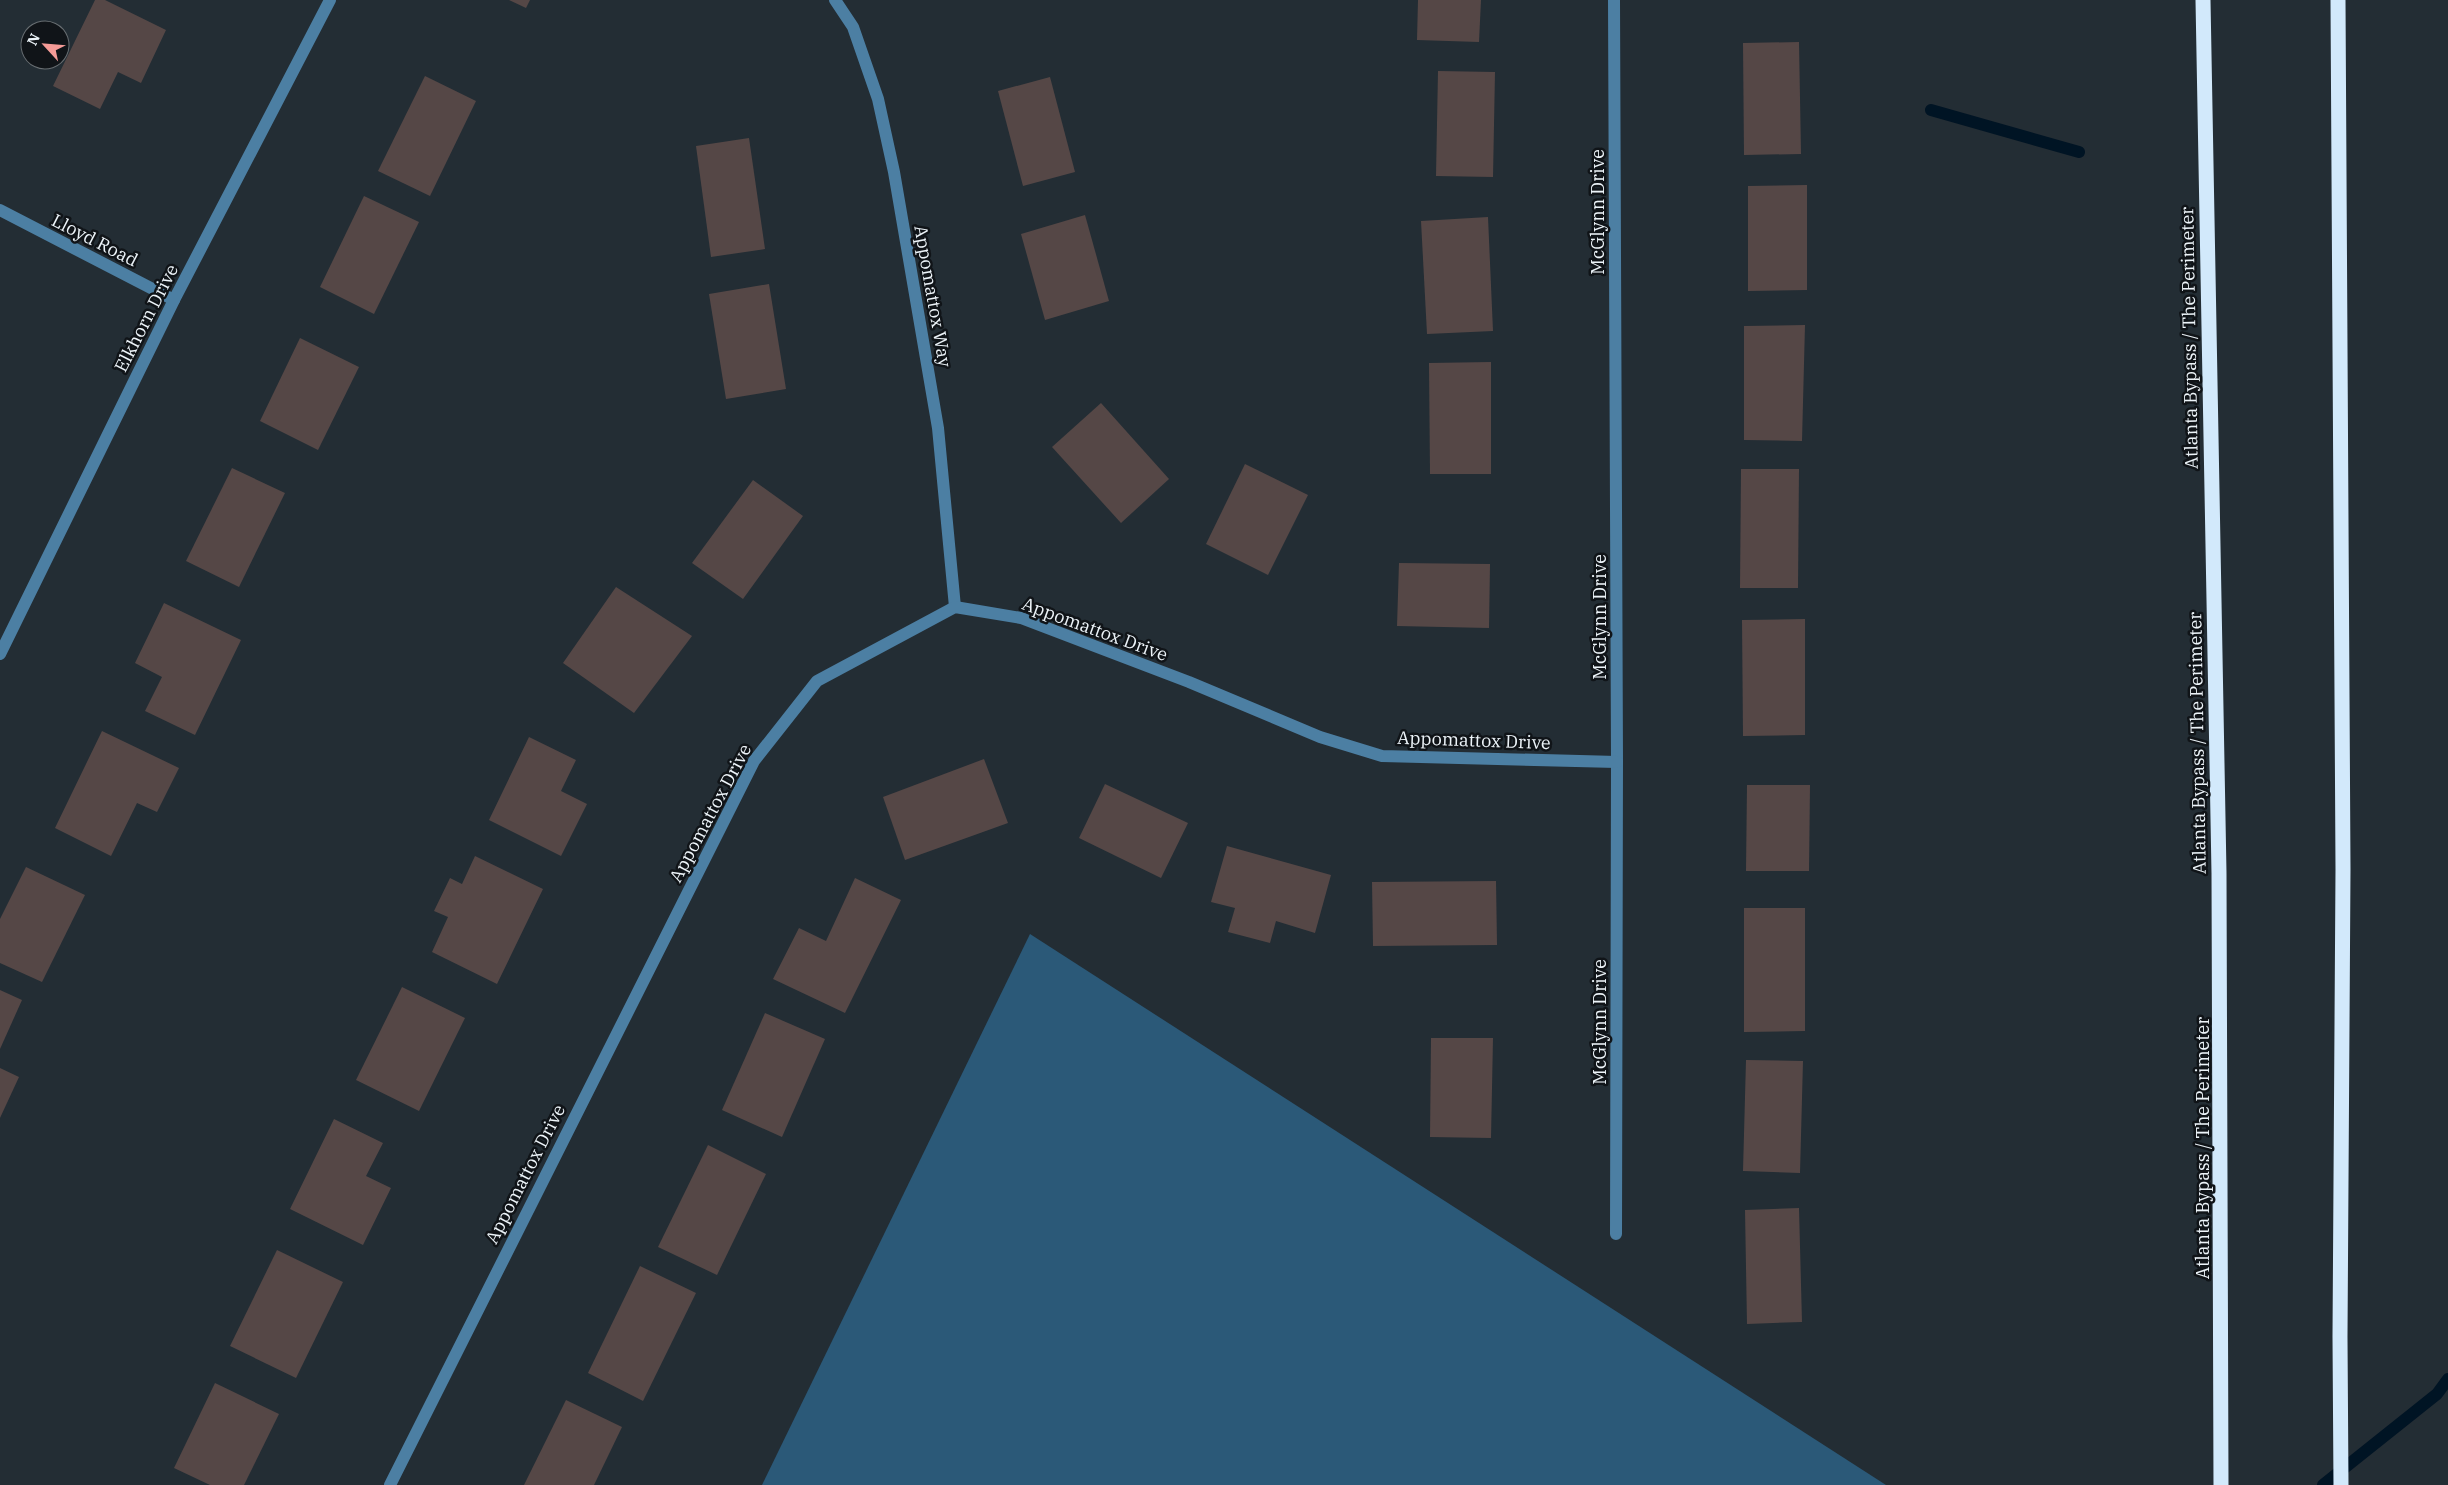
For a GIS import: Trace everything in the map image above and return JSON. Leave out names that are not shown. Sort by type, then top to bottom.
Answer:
[{"type":"highway","name":"Atlanta Bypass / The Perimeter","points":[[2202,0],[2219,863],[2221,1485]]},
{"type":"highway","points":[[2338,0],[2343,850],[2341,1485]]},
{"type":"street","name":"Elkhorn Drive","points":[[0,654],[174,300],[330,0]]},
{"type":"street","name":"Appomattox Way","points":[[836,0],[852,27],[878,98],[894,172],[938,428],[955,607]]},
{"type":"street","name":"McGlynn Drive","points":[[1614,0],[1617,762],[1616,1234]]},
{"type":"street","name":"Lloyd Road","points":[[0,210],[174,300]]},
{"type":"street","name":"Appomattox Drive","points":[[390,1485],[754,761],[817,681],[955,607],[1021,618],[1188,682],[1320,737],[1382,756],[1617,762]]},
{"type":"shaded area","points":[[1030,934],[1886,1485],[762,1485]]},
{"type":"building","points":[[95,0],[105,0],[166,30],[141,83],[118,72],[100,109],[53,86],[61,70],[70,70],[70,51]]},
{"type":"building","points":[[509,0],[530,0],[526,8]]},
{"type":"building","points":[[1418,0],[1481,0],[1479,42],[1417,40]]},
{"type":"building","points":[[1799,42],[1801,154],[1744,155],[1743,43]]},
{"type":"building","points":[[1438,71],[1495,72],[1493,177],[1436,176]]},
{"type":"building","points":[[425,76],[476,101],[430,196],[378,171]]},
{"type":"building","points":[[1050,77],[1075,172],[1023,186],[998,91]]},
{"type":"building","points":[[749,138],[765,249],[711,257],[696,146]]},
{"type":"building","points":[[1807,185],[1807,290],[1748,291],[1748,186]]},
{"type":"building","points":[[364,196],[419,222],[374,314],[320,287]]},
{"type":"building","points":[[1085,215],[1109,301],[1045,320],[1021,234]]},
{"type":"building","points":[[1488,217],[1493,331],[1427,334],[1421,221]]},
{"type":"building","points":[[769,284],[786,389],[726,399],[709,294]]},
{"type":"building","points":[[1805,325],[1802,441],[1744,440],[1744,326]]},
{"type":"building","points":[[300,338],[359,367],[318,450],[260,421]]},
{"type":"building","points":[[1491,362],[1491,474],[1430,474],[1429,363]]},
{"type":"building","points":[[1101,403],[1169,479],[1121,523],[1052,447]]},
{"type":"building","points":[[1245,464],[1308,495],[1268,575],[1206,544]]},
{"type":"building","points":[[232,468],[285,493],[239,587],[186,561]]},
{"type":"building","points":[[1741,469],[1799,469],[1798,588],[1740,588]]},
{"type":"building","points":[[753,480],[803,516],[743,599],[692,563]]},
{"type":"building","points":[[1399,563],[1490,564],[1489,628],[1397,626]]},
{"type":"building","points":[[616,587],[692,636],[634,713],[563,663]]},
{"type":"building","points":[[164,603],[241,640],[195,735],[145,711],[162,677],[135,663]]},
{"type":"building","points":[[1805,619],[1805,735],[1743,736],[1742,620]]},
{"type":"building","points":[[102,731],[179,768],[157,812],[137,803],[111,856],[55,828]]},
{"type":"building","points":[[529,737],[576,760],[561,791],[587,804],[561,856],[489,820]]},
{"type":"building","points":[[984,759],[1008,823],[905,860],[883,797]]},
{"type":"building","points":[[1105,784],[1188,823],[1161,878],[1079,838]]},
{"type":"building","points":[[1747,785],[1810,785],[1809,871],[1746,871]]},
{"type":"building","points":[[1227,846],[1331,875],[1315,933],[1276,921],[1270,943],[1228,932],[1235,908],[1211,902]]},
{"type":"building","points":[[475,856],[543,889],[497,984],[432,952],[448,917],[434,911],[450,878],[462,884]]},
{"type":"building","points":[[26,867],[85,895],[42,982],[0,963],[0,919]]},
{"type":"building","points":[[855,878],[901,900],[845,1013],[773,979],[799,928],[826,941]]},
{"type":"building","points":[[1496,881],[1497,945],[1373,946],[1372,882]]},
{"type":"building","points":[[1744,908],[1805,908],[1805,1031],[1744,1032]]},
{"type":"building","points":[[402,987],[465,1018],[419,1111],[356,1080]]},
{"type":"building","points":[[0,990],[22,1000],[0,1049]]},
{"type":"building","points":[[765,1013],[825,1039],[782,1137],[722,1110]]},
{"type":"building","points":[[1431,1038],[1493,1038],[1491,1138],[1430,1137]]},
{"type":"building","points":[[1746,1060],[1803,1061],[1800,1173],[1743,1171]]},
{"type":"building","points":[[0,1068],[19,1077],[0,1118]]},
{"type":"building","points":[[334,1119],[383,1143],[366,1176],[391,1188],[363,1245],[290,1209]]},
{"type":"building","points":[[708,1145],[766,1174],[717,1275],[658,1247]]},
{"type":"building","points":[[1799,1208],[1802,1322],[1747,1324],[1745,1210]]},
{"type":"building","points":[[277,1250],[343,1282],[296,1378],[230,1346]]},
{"type":"building","points":[[640,1266],[696,1293],[643,1401],[588,1373]]},
{"type":"building","points":[[215,1383],[279,1414],[244,1485],[210,1485],[174,1468]]},
{"type":"building","points":[[566,1400],[622,1427],[594,1485],[524,1485]]},
{"type":"waterway","points":[[1931,110],[2079,152]]},
{"type":"waterway","points":[[2323,1485],[2437,1394],[2448,1379]]}]
